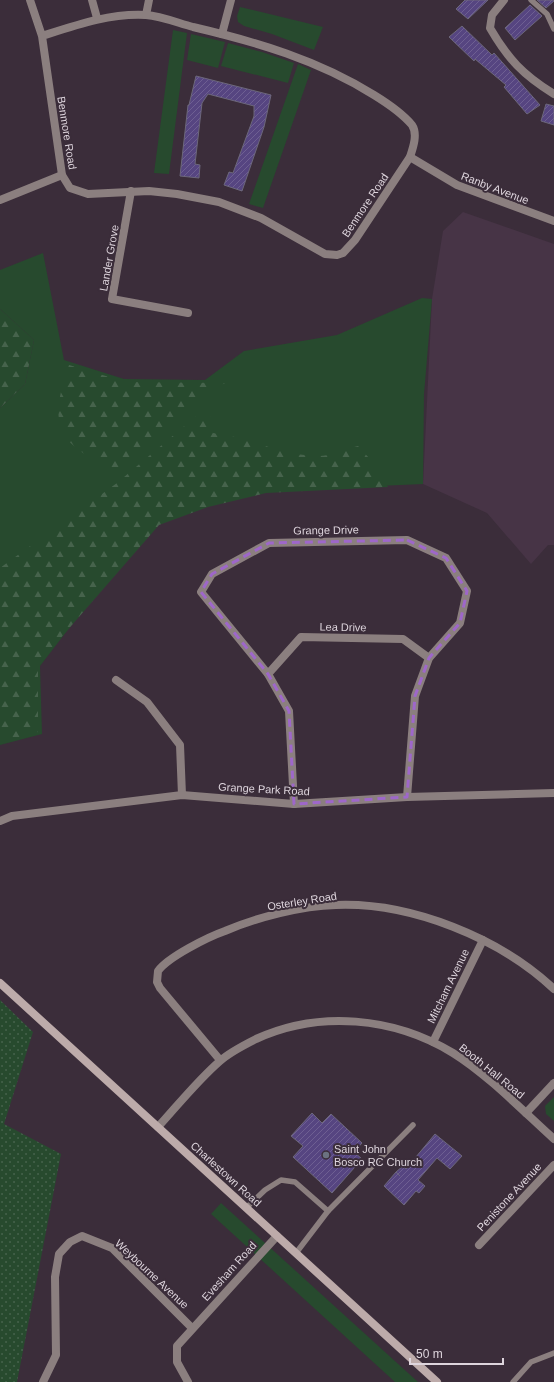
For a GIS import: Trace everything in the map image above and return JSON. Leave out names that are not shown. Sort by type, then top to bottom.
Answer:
[{"type":"street","name":"Benmore Road","points":[[30,0],[42,36],[62,175],[70,188],[81,193],[88,194],[149,191],[177,194],[219,202],[261,218],[325,254],[338,255],[352,244],[410,157],[414,140],[412,126],[399,113],[381,100],[349,81],[316,64],[265,46],[146,15],[97,18],[42,36]]},
{"type":"street","points":[[92,0],[97,18]]},
{"type":"street","points":[[146,15],[149,0]]},
{"type":"street","points":[[222,34],[231,0]]},
{"type":"street","points":[[504,0],[492,15],[490,28],[505,53],[534,82],[554,94]]},
{"type":"street","name":"Ranby Avenue","points":[[410,157],[457,186],[554,221]]},
{"type":"street","points":[[0,200],[62,175]]},
{"type":"street","name":"Lander Grove","points":[[131,191],[112,299],[188,313]]},
{"type":"street","name":"Grange Drive","points":[[294,804],[289,711],[268,674],[201,592],[212,574],[269,542],[407,540],[446,558],[467,591],[460,623],[429,658],[415,696],[407,797]]},
{"type":"street","name":"Lea Drive","points":[[268,674],[301,638],[403,639],[429,658]]},
{"type":"street","points":[[116,680],[147,702],[180,746],[182,795]]},
{"type":"street","name":"Grange Park Road","points":[[0,821],[12,816],[182,795],[294,804],[407,797],[554,793]]},
{"type":"street","name":"Osterley Road","points":[[220,1060],[160,988],[157,975],[160,968],[167,962],[214,935],[260,919],[336,905],[369,906],[408,913],[445,924],[483,940],[523,964],[554,989]]},
{"type":"street","name":"Mitcham Avenue","points":[[433,1042],[483,940]]},
{"type":"street","name":"Charlestown Road","points":[[0,983],[437,1382]]},
{"type":"street","name":"Booth Hall Road","points":[[158,1127],[220,1060],[250,1042],[268,1034],[298,1025],[345,1021],[394,1027],[433,1042],[454,1054],[475,1069],[554,1140]]},
{"type":"street","points":[[526,1114],[554,1083]]},
{"type":"street","name":"Penistone Avenue","points":[[479,1245],[554,1165]]},
{"type":"street","name":"Weybourne Avenue","points":[[43,1382],[56,1355],[55,1277],[59,1254],[70,1242],[82,1236],[112,1248],[192,1328]]},
{"type":"street","name":"Evesham Road","points":[[188,1382],[177,1362],[177,1346],[277,1236]]},
{"type":"lane","points":[[531,0],[547,14],[554,29]]},
{"type":"lane","points":[[296,1253],[328,1211],[413,1125]]},
{"type":"lane","points":[[246,1208],[265,1190],[281,1180],[295,1182],[328,1211]]},
{"type":"lane","points":[[513,1382],[531,1362],[554,1353]]},
{"type":"highlighted area","points":[[407,540],[446,558],[467,591],[460,623],[429,658],[415,696],[407,797],[294,804],[289,711],[268,674],[201,592],[212,574],[269,543]]},
{"type":"shaded area","points":[[463,212],[554,244],[554,545],[548,545],[531,564],[487,513],[423,484],[432,299],[443,231]]},
{"type":"green space","points":[[240,7],[323,27],[314,50],[272,34],[244,26],[238,22],[237,16]]},
{"type":"green space","points":[[173,30],[187,33],[169,174],[154,173]]},
{"type":"green space","points":[[191,34],[225,42],[218,68],[187,60]]},
{"type":"green space","points":[[228,43],[262,52],[294,63],[288,83],[221,66]]},
{"type":"green space","points":[[298,64],[311,70],[263,208],[249,204]]},
{"type":"green space","points":[[43,253],[64,360],[124,379],[205,380],[244,351],[337,335],[422,298],[432,299],[424,394],[423,484],[265,491],[179,512],[145,530],[40,666],[42,734],[0,745],[0,408],[25,384],[34,340],[0,309],[0,270]]},
{"type":"green space","points":[[0,309],[34,340],[25,384],[0,408]]},
{"type":"green space","points":[[69,365],[126,382],[225,383],[184,407],[143,451],[115,476],[69,442],[62,429],[59,420],[59,402]]},
{"type":"green space","points":[[211,410],[209,425],[213,433],[239,438],[290,453],[321,456],[358,446],[369,458],[388,487],[266,493],[208,507],[159,525],[38,664],[38,732],[0,742],[0,568],[117,483],[201,412]]},
{"type":"green space","points":[[0,1000],[33,1032],[4,1124],[61,1154],[17,1382],[0,1382]]},
{"type":"green space","points":[[554,1097],[554,1121],[546,1114],[545,1106]]},
{"type":"green space","points":[[221,1203],[418,1382],[395,1382],[211,1214]]},
{"type":"building","points":[[465,0],[488,0],[468,19],[456,9]]},
{"type":"building","points":[[537,0],[554,0],[554,1],[546,8]]},
{"type":"building","points":[[530,5],[542,16],[515,40],[505,28]]},
{"type":"building","points":[[462,26],[492,55],[494,53],[540,105],[527,114],[504,87],[506,85],[475,59],[474,61],[449,37]]},
{"type":"building","points":[[196,76],[271,95],[264,127],[242,191],[224,185],[229,172],[233,173],[254,116],[254,106],[208,94],[202,103],[195,164],[200,165],[199,178],[180,176],[188,105]]},
{"type":"building","points":[[546,104],[554,106],[554,125],[541,121]]},
{"type":"building","name":"Saint John Bosco RC Church","points":[[312,1113],[322,1123],[331,1114],[362,1143],[354,1152],[362,1159],[332,1193],[293,1157],[303,1146],[291,1136]]},
{"type":"building","points":[[435,1134],[462,1156],[450,1169],[437,1158],[418,1180],[425,1186],[419,1193],[416,1191],[404,1205],[384,1186],[403,1166],[406,1169]]},
{"type":"place","name":"Saint John Bosco RC Church","points":[[326,1155]]}]
